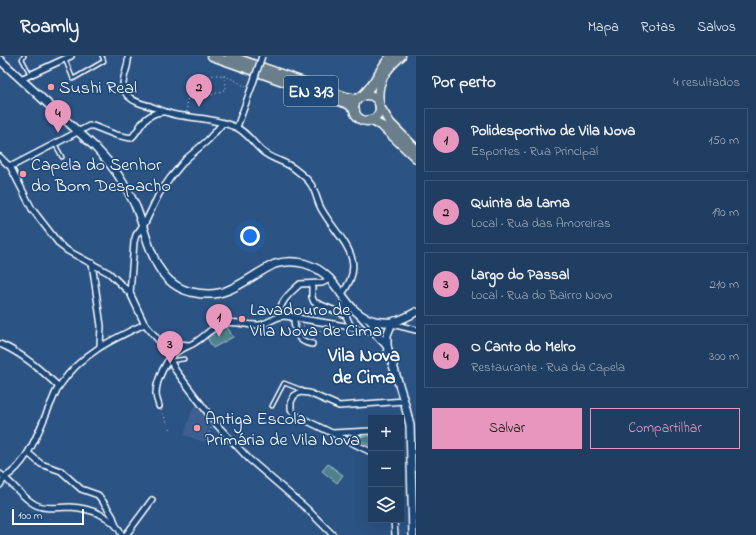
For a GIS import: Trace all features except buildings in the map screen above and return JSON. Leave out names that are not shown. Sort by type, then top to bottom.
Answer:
[{"type":"main road","name":"EN 313","points":[[212,56],[348,104],[355,110],[359,117],[370,120],[382,126],[416,158]]},
{"type":"main road","name":"EN 313","points":[[230,56],[346,97],[356,99],[366,95],[373,97],[379,104]]},
{"type":"main road","points":[[361,97],[371,88],[378,73],[391,56]]},
{"type":"main road","points":[[370,120],[379,114],[378,92],[380,82],[391,66],[401,56]]},
{"type":"main road","points":[[0,60],[102,154],[117,173],[136,207],[153,258],[170,282],[186,291],[206,294],[225,292],[275,264],[288,261],[306,264],[316,268],[330,279],[346,302],[361,316],[370,320],[382,322],[391,328]]},
{"type":"main road","name":"EN 313","points":[[355,110],[355,105],[361,97]]},
{"type":"main road","points":[[379,104],[390,123],[416,149]]},
{"type":"main road","points":[[376,333],[383,337],[391,328],[416,312]]},
{"type":"main road","points":[[370,320],[373,322],[376,333],[387,346],[410,425],[413,535]]},
{"type":"main road","points":[[376,333],[382,322]]},
{"type":"main road","points":[[387,346],[391,328]]},
{"type":"street","points":[[21,79],[61,59],[71,56]]},
{"type":"street","points":[[128,56],[129,63],[123,81],[123,87],[125,92],[135,102],[166,112],[237,127],[267,155],[292,166],[303,175],[313,188],[321,208],[344,240],[352,256],[353,263],[351,277],[349,284],[341,295]]},
{"type":"street","points":[[237,127],[262,56]]},
{"type":"street","points":[[10,166],[15,165],[86,127],[93,126],[116,135],[131,138],[140,125],[149,117],[156,113],[166,112]]},
{"type":"street","points":[[130,293],[134,242],[159,194],[186,159],[208,140],[223,123]]},
{"type":"street","points":[[0,157],[10,166],[32,209],[56,241],[68,251],[112,275],[130,293],[145,324],[158,340],[162,342],[189,345]]},
{"type":"street","points":[[92,263],[101,328],[100,346]]},
{"type":"street","points":[[278,317],[281,304],[301,284],[312,284],[330,279]]},
{"type":"street","points":[[312,284],[312,297],[314,302],[345,315]]},
{"type":"street","points":[[346,302],[344,310],[351,327]]},
{"type":"street","points":[[159,406],[156,397],[158,384],[163,371],[176,352],[194,343],[210,330],[222,324],[235,322],[260,325],[278,317],[294,317],[376,333]]},
{"type":"street","points":[[294,317],[294,324],[300,340],[312,344]]},
{"type":"street","points":[[2,476],[16,469],[28,453],[58,386],[75,366],[100,346],[145,324]]},
{"type":"street","points":[[391,328],[416,328]]},
{"type":"street","points":[[0,344],[14,350],[58,386]]},
{"type":"street","points":[[170,360],[176,371],[214,420],[249,459],[306,508],[333,535]]},
{"type":"street","points":[[369,451],[297,417],[292,413],[290,406],[293,397],[298,392],[304,392],[339,406],[404,401]]},
{"type":"street","points":[[331,434],[368,431]]},
{"type":"street","points":[[28,453],[41,464],[60,471],[81,489],[98,494],[108,507],[115,524],[122,535]]},
{"type":"street","points":[[0,485],[2,476]]},
{"type":"street","points":[[2,476],[35,504],[50,508],[69,507],[82,509],[101,515],[115,524]]},
{"type":"street","points":[[126,535],[152,500]]},
{"type":"street","points":[[394,523],[395,535]]},
{"type":"lane","points":[[24,56],[22,59],[30,75]]},
{"type":"lane","points":[[61,59],[74,79],[104,61],[102,56]]},
{"type":"lane","points":[[55,144],[62,157]]},
{"type":"lane","points":[[353,309],[365,324],[376,333]]},
{"type":"lane","points":[[170,360],[184,359]]},
{"type":"lane","points":[[272,406],[284,383],[304,392]]},
{"type":"path","points":[[186,116],[189,87],[192,83],[213,74],[223,75],[251,88]]},
{"type":"path","points":[[212,95],[226,90],[223,75]]},
{"type":"path","points":[[312,344],[318,331],[320,331],[322,322]]},
{"type":"path","points":[[294,324],[306,326]]},
{"type":"path","points":[[159,406],[171,430]]},
{"type":"path","points":[[206,440],[214,420]]},
{"type":"shaded area","name":"Antiga Escola Primária de Vila Nova","points":[[198,405],[211,421],[204,442],[184,435],[193,408]]},
{"type":"green space","points":[[226,325],[233,337],[213,348],[206,336]]},
{"type":"green space","points":[[368,436],[368,444],[353,437]]},
{"type":"green space","points":[[328,464],[343,475],[337,483],[322,471]]},
{"type":"place","name":"Sushi Real","points":[[51,87]]},
{"type":"place","name":"Quinta da Lama","points":[[199,107]]},
{"type":"place","name":"O Canto do Melro","points":[[58,133]]},
{"type":"place","name":"Capela do Senhor do Bom Despacho","points":[[23,174]]},
{"type":"place","name":"Lavadouro de Vila Nova de Cima","points":[[242,319]]},
{"type":"place","name":"Polidesportivo de Vila Nova","points":[[219,337]]},
{"type":"place","name":"Largo do Passal","points":[[170,364]]},
{"type":"place","name":"Antiga Escola Primária de Vila Nova","points":[[197,428]]},
{"type":"district","name":"Vila Nova de Cima","points":[[364,365]]}]
